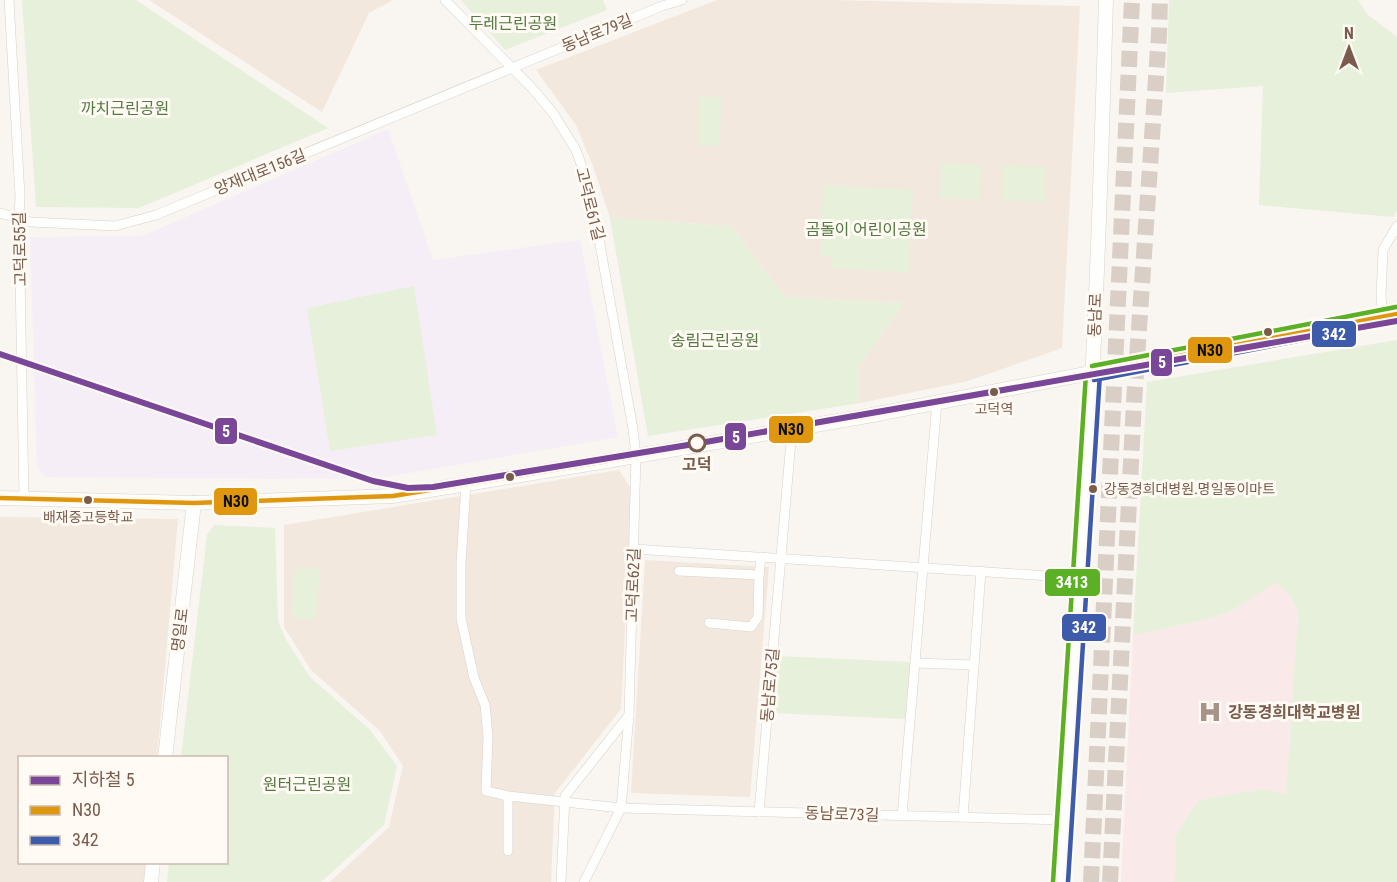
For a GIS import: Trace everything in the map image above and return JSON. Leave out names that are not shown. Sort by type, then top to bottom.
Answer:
[{"type":"main road","name":"동남로","points":[[1060,882],[1093,373],[1106,0]]},
{"type":"main road","points":[[0,498],[194,503],[393,496],[792,429],[1390,315]]},
{"type":"main road","name":"명일로","points":[[165,756],[194,503]]},
{"type":"main road","points":[[151,882],[153,864]]},
{"type":"street","name":"고덕로55길","points":[[9,0],[4,13],[20,196],[24,499]]},
{"type":"street","name":"고덕로61길","points":[[445,0],[531,87],[553,113],[576,150],[590,189],[636,456]]},
{"type":"street","name":"동남로79길","points":[[512,68],[682,0]]},
{"type":"street","name":"양재대로156길","points":[[0,213],[31,222],[115,226],[156,215],[512,68]]},
{"type":"street","points":[[1390,315],[1381,296],[1383,250],[1397,225]]},
{"type":"street","points":[[902,816],[937,402]]},
{"type":"street","name":"동남로75길","points":[[759,812],[792,429]]},
{"type":"street","name":"고덕로62길","points":[[584,882],[621,808],[629,715],[636,456]]},
{"type":"street","points":[[466,484],[461,563],[461,618],[474,678],[485,705],[488,736],[486,791],[508,796],[508,851]]},
{"type":"street","points":[[634,549],[1080,578]]},
{"type":"street","points":[[709,623],[751,627],[758,616],[760,557]]},
{"type":"street","points":[[679,570],[759,575]]},
{"type":"street","points":[[963,817],[981,571]]},
{"type":"street","points":[[915,663],[974,666]]},
{"type":"street","points":[[561,882],[565,796],[629,715]]},
{"type":"street","name":"동남로73길","points":[[508,796],[621,808],[1063,820]]},
{"type":"shaded area","points":[[149,0],[393,0],[369,13],[322,112]]},
{"type":"shaded area","points":[[717,0],[830,0],[1080,6],[1062,348],[968,381],[860,403],[860,364],[904,303],[785,297],[731,226],[610,218],[593,166],[576,125],[536,70]]},
{"type":"shaded area","points":[[388,129],[433,260],[580,240],[618,437],[381,478],[46,477],[37,468],[30,237],[142,236]]},
{"type":"shaded area","points":[[619,470],[632,490],[621,709],[555,793],[551,882],[330,882],[389,827],[403,766],[380,731],[311,670],[284,627],[284,525]]},
{"type":"shaded area","points":[[0,517],[178,519],[157,756],[18,756],[18,864],[147,864],[146,882],[0,882]]},
{"type":"shaded area","points":[[645,560],[769,567],[750,797],[631,793]]},
{"type":"shaded area","name":"강동경희대학교병원","points":[[1276,583],[1291,596],[1298,613],[1286,794],[1263,789],[1199,800],[1176,836],[1175,882],[1121,882],[1133,636],[1211,618],[1233,610]]},
{"type":"green space","name":"까치근린공원","points":[[22,0],[136,0],[328,128],[139,208],[36,207]]},
{"type":"green space","name":"두레근린공원","points":[[461,0],[603,0],[607,10],[505,50]]},
{"type":"green space","points":[[1169,0],[1358,0],[1367,14],[1397,37],[1397,211],[1393,217],[1259,205],[1263,86],[1166,93]]},
{"type":"green space","points":[[700,96],[722,97],[719,146],[698,145]]},
{"type":"green space","points":[[941,163],[981,165],[979,200],[940,198]]},
{"type":"green space","points":[[1003,165],[1046,167],[1045,202],[1002,200]]},
{"type":"green space","name":"곰돌이 어린이공원","points":[[823,185],[913,190],[909,272],[831,268],[832,257],[820,256]]},
{"type":"green space","name":"송림근린공원","points":[[610,218],[731,226],[785,297],[904,303],[860,364],[860,403],[648,436]]},
{"type":"green space","points":[[414,286],[437,435],[330,451],[307,308]]},
{"type":"green space","points":[[1397,340],[1397,882],[1175,882],[1176,836],[1199,800],[1263,789],[1286,794],[1298,613],[1291,596],[1276,583],[1233,610],[1211,618],[1133,636],[1147,382]]},
{"type":"green space","name":"원터근린공원","points":[[214,525],[275,528],[278,621],[286,640],[310,677],[370,730],[397,766],[384,825],[321,882],[167,882],[169,864],[228,864],[228,756],[181,756],[207,535]]},
{"type":"green space","points":[[295,567],[320,569],[316,620],[291,618]]},
{"type":"green space","points":[[776,656],[911,662],[906,719],[771,713]]},
{"type":"tunnel","points":[[1091,882],[1132,0]]},
{"type":"tunnel","points":[[1110,882],[1134,402],[1160,0]]},
{"type":"metro line","name":"5","points":[[0,354],[373,481],[408,488],[433,487],[700,443],[1397,321]]},
{"type":"transit line","name":"3413","points":[[1092,366],[1396,307]]},
{"type":"transit line","name":"N30","points":[[0,498],[194,503],[393,496],[867,416],[1397,314]]},
{"type":"transit line","name":"342","points":[[1094,380],[1397,322]]},
{"type":"transit line","name":"3413","points":[[1053,882],[1086,373]]},
{"type":"transit line","name":"342","points":[[1068,882],[1100,373]]},
{"type":"place","name":"고덕역","points":[[994,392]]},
{"type":"place","name":"고덕","points":[[697,443]]},
{"type":"place","name":"강동경희대병원.명일동이마트","points":[[1093,489]]},
{"type":"place","name":"배재중고등학교","points":[[88,500]]},
{"type":"place","name":"강동경희대학교병원","points":[[1210,712]]}]
